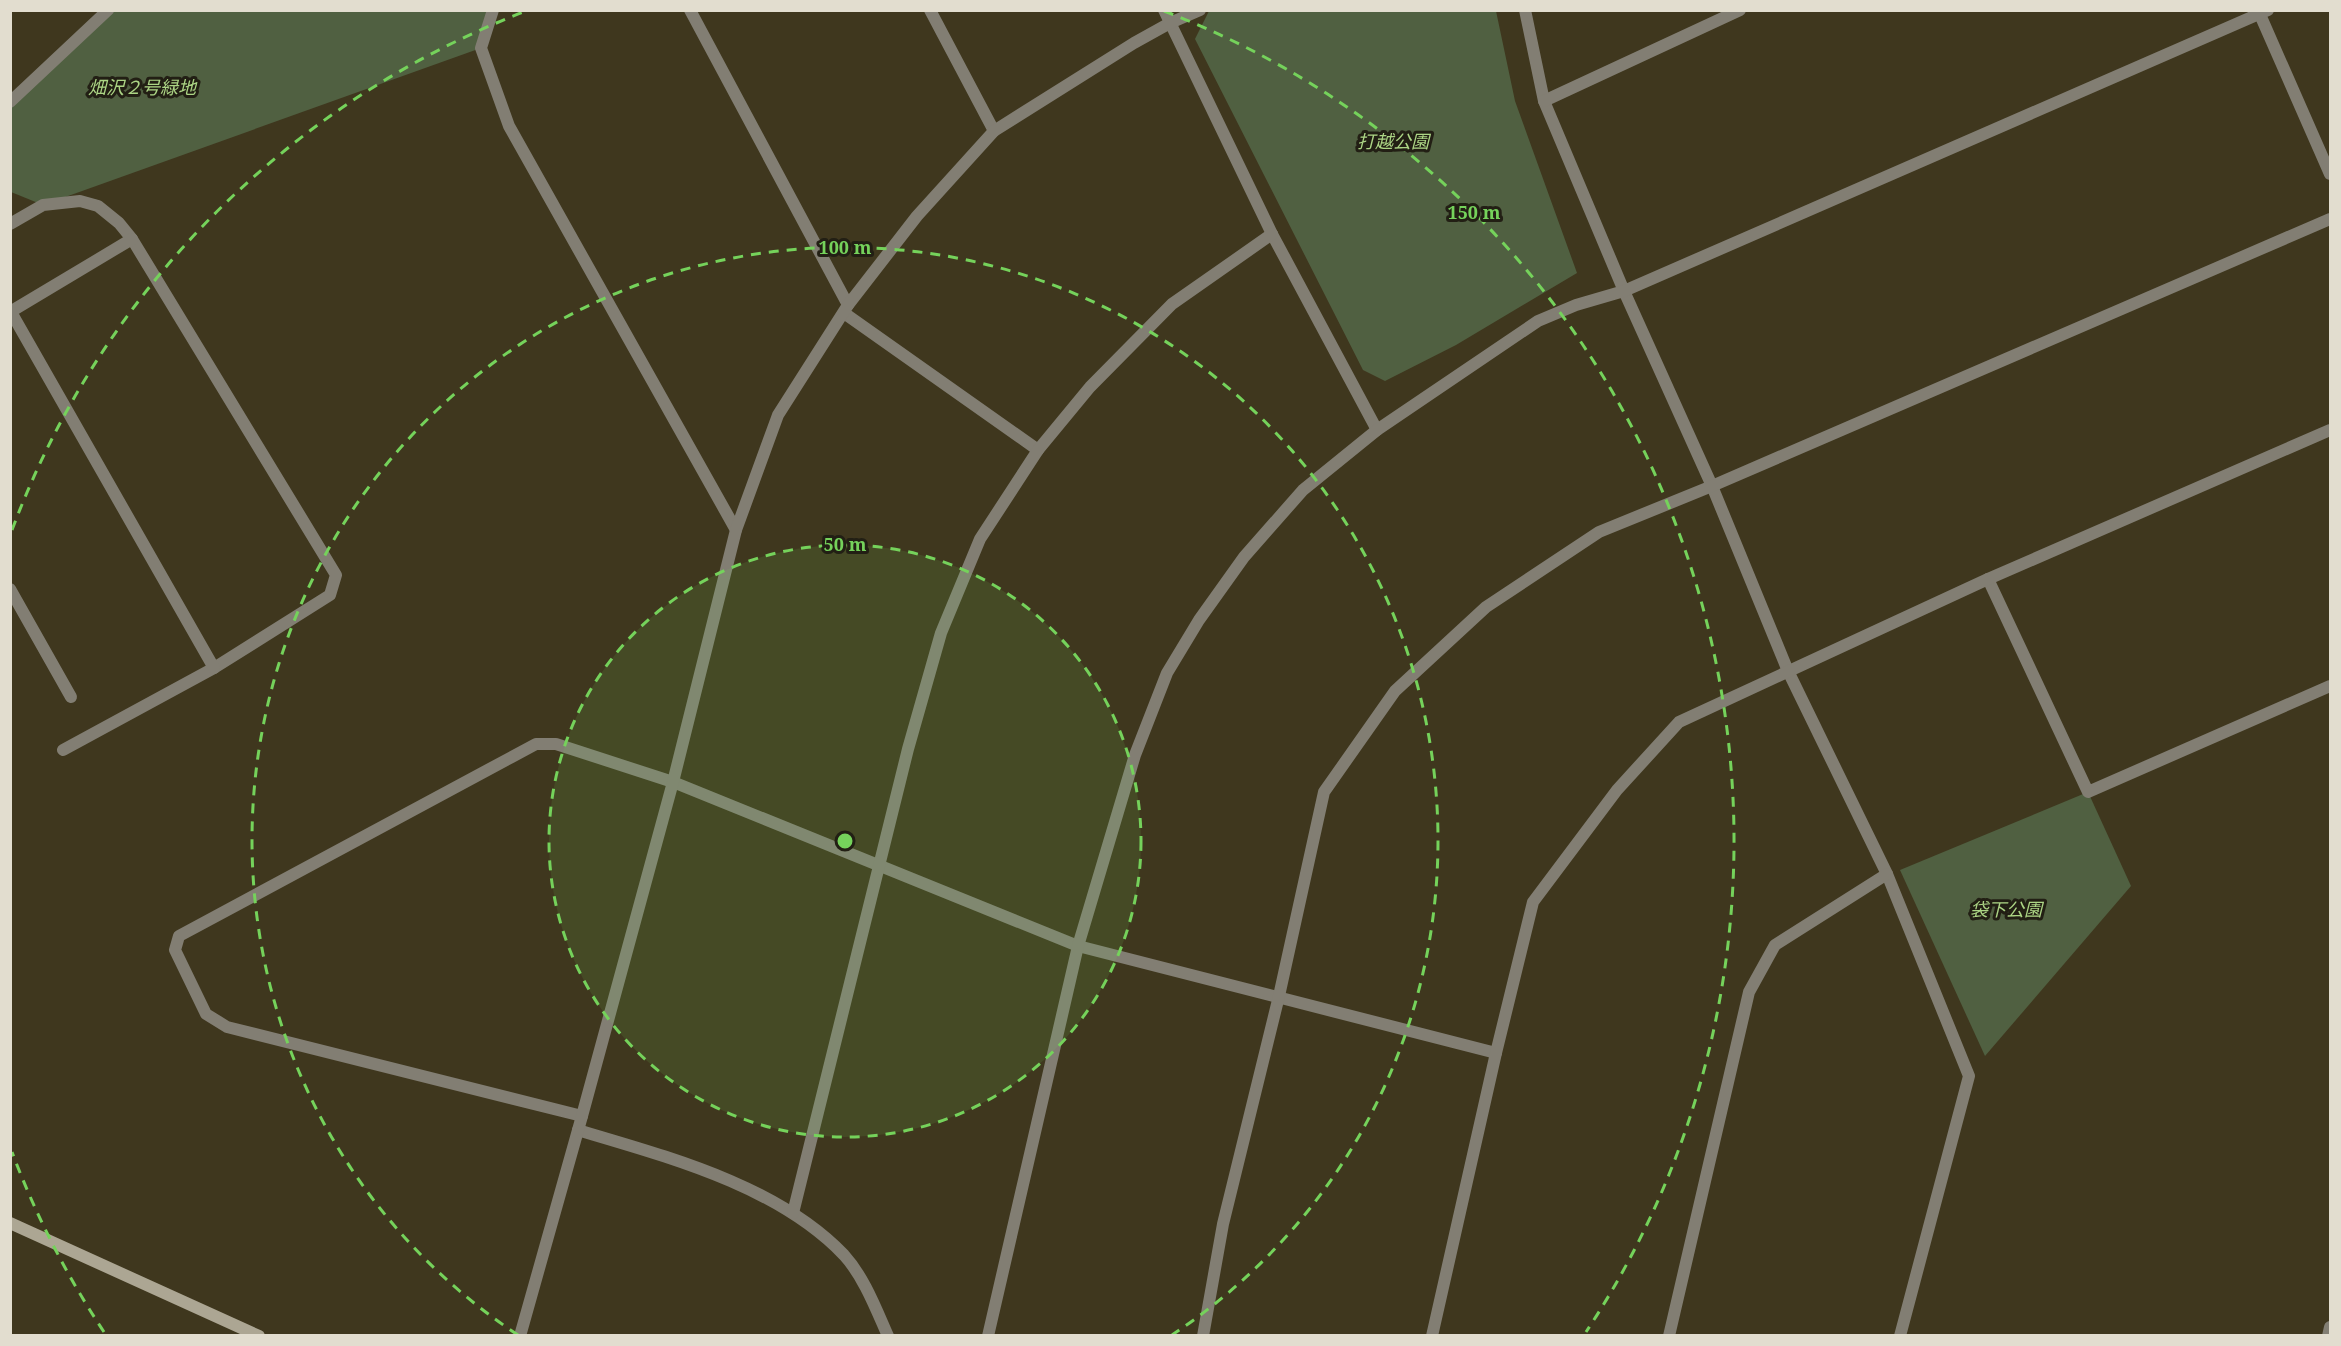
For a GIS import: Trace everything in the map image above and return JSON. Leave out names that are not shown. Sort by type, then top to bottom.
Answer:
[{"type":"street","points":[[10,102],[108,10]]},
{"type":"street","points":[[493,10],[481,48],[509,126],[736,530]]},
{"type":"street","points":[[690,10],[846,309],[1038,450]]},
{"type":"street","points":[[930,10],[994,131]]},
{"type":"street","points":[[1164,10],[1272,234],[1377,430]]},
{"type":"street","points":[[520,1335],[673,782],[736,530],[778,415],[846,309],[917,216],[994,131],[1170,23],[1200,10]]},
{"type":"street","points":[[1525,10],[1544,101],[1624,291],[1712,486],[1788,671],[1887,874],[1969,1076],[1900,1335]]},
{"type":"street","points":[[1544,101],[1740,10]]},
{"type":"street","points":[[988,1335],[1078,946],[1135,755],[1167,673],[1199,620],[1244,557],[1303,490],[1377,430],[1538,321],[1576,305],[1624,291],[2262,12],[2331,174]]},
{"type":"street","points":[[10,224],[43,205],[81,201],[98,206],[120,223],[132,239],[336,575],[330,595],[214,668],[63,750]]},
{"type":"street","points":[[1203,1335],[1223,1224],[1279,996],[1324,792],[1395,691],[1486,607],[1599,532],[1712,486],[2331,219]]},
{"type":"street","points":[[793,1213],[908,749],[941,633],[980,539],[1038,450],[1090,387],[1172,304],[1272,234]]},
{"type":"street","points":[[132,239],[11,312],[214,668]]},
{"type":"street","points":[[1432,1335],[1533,902],[1617,790],[1679,722],[1988,579],[2331,430]]},
{"type":"street","points":[[1988,579],[2088,792],[2331,686]]},
{"type":"street","points":[[10,589],[72,697]]},
{"type":"street","points":[[582,1116],[227,1027],[206,1014],[176,950],[179,936],[536,744],[556,744],[673,782],[1078,946],[1496,1053]]},
{"type":"street","points":[[1670,1335],[1749,992],[1775,945],[1887,874]]},
{"type":"street","points":[[578,1130],[699,1167],[793,1213],[845,1256],[868,1291],[888,1335]]},
{"type":"street","points":[[10,1223],[259,1335]]},
{"type":"street","points":[[2328,1335],[2331,1327]]},
{"type":"green space","name":"畑沢２号緑地","points":[[112,11],[493,11],[481,48],[43,205],[11,192],[10,99]]},
{"type":"green space","name":"打越公園","points":[[1209,11],[1496,11],[1515,101],[1577,273],[1456,345],[1385,381],[1363,370],[1195,39]]},
{"type":"green space","name":"袋下公園","points":[[2088,792],[2131,886],[1985,1056],[1900,870]]}]
